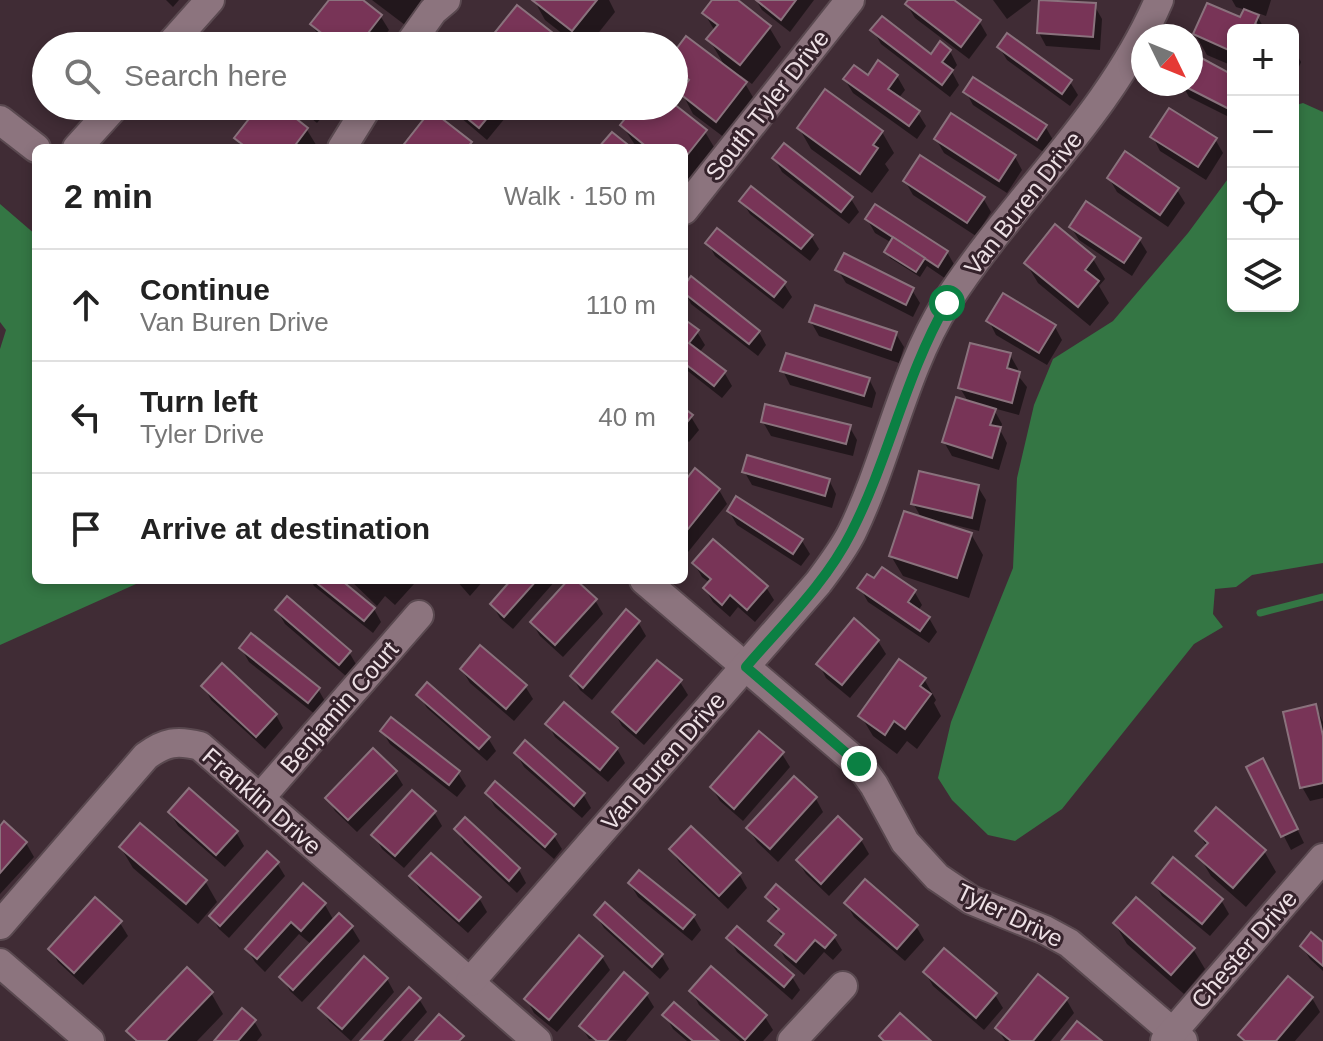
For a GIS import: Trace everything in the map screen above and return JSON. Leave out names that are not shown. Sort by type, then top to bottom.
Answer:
[{"type":"street","points":[[181,32],[210,0]]},
{"type":"street","points":[[418,32],[433,11],[446,0]]},
{"type":"street","name":"South Tyler Drive","points":[[688,205],[850,0]]},
{"type":"street","name":"Van Buren Drive","points":[[470,982],[818,583],[851,534],[919,357],[947,303],[1115,83],[1139,43],[1159,0]]},
{"type":"street","points":[[0,120],[32,145]]},
{"type":"street","points":[[81,144],[102,120]]},
{"type":"street","points":[[344,144],[359,120]]},
{"type":"street","name":"Tyler Drive","points":[[649,584],[859,764],[905,842],[937,877],[971,900],[1069,943],[1173,1038]]},
{"type":"street","name":"Benjamin Court","points":[[260,798],[419,615]]},
{"type":"street","name":"Franklin Drive","points":[[0,925],[146,756],[160,745],[182,741],[200,746],[537,1041]]},
{"type":"street","name":"Chester Drive","points":[[1173,1038],[1323,858]]},
{"type":"street","points":[[0,963],[90,1041]]},
{"type":"street","points":[[792,1041],[843,986]]},
{"type":"shaded area","points":[[1299,104],[1323,112],[1323,563],[1252,575],[1236,587],[1215,589],[1213,614],[1223,627],[1194,644],[1062,809],[1015,841],[988,835],[952,800],[938,778],[951,722],[1013,568],[1017,478],[1034,405],[1053,359],[1113,321],[1188,233],[1227,180],[1227,312],[1299,312]]},
{"type":"shaded area","points":[[0,204],[32,232],[32,584],[136,584],[0,645],[0,349],[6,330],[0,322]]},
{"type":"building","points":[[329,0],[363,0],[382,15],[369,32],[320,32],[310,24]]},
{"type":"building","points":[[532,0],[597,0],[572,31]]},
{"type":"building","points":[[712,0],[738,0],[771,26],[740,65],[706,39],[718,25],[702,13]]},
{"type":"building","points":[[756,0],[796,0],[781,20]]},
{"type":"building","points":[[908,0],[954,0],[981,20],[961,47],[905,4]]},
{"type":"building","points":[[1039,0],[1096,3],[1093,37],[1037,33]]},
{"type":"building","points":[[1207,3],[1240,17],[1244,9],[1259,15],[1255,24],[1227,24],[1227,49],[1203,38],[1203,24],[1198,24]]},
{"type":"building","points":[[517,5],[552,32],[495,32]]},
{"type":"building","points":[[882,16],[931,54],[940,41],[951,50],[942,62],[953,70],[942,85],[870,30]]},
{"type":"building","points":[[1007,33],[1072,80],[1062,94],[997,47]]},
{"type":"building","points":[[688,38],[747,82],[716,122],[688,100]]},
{"type":"building","points":[[1203,59],[1227,72],[1227,108],[1203,96]]},
{"type":"building","points":[[878,60],[898,75],[888,89],[920,111],[909,126],[843,79],[854,65],[868,75]]},
{"type":"building","points":[[973,77],[1047,125],[1037,140],[963,92]]},
{"type":"building","points":[[825,89],[883,131],[873,145],[878,148],[860,174],[797,128]]},
{"type":"building","points":[[1169,108],[1217,138],[1198,167],[1150,137]]},
{"type":"building","points":[[951,113],[1016,155],[999,181],[934,139]]},
{"type":"building","points":[[688,115],[707,130],[688,154],[688,144],[643,144],[620,125],[624,120],[688,120]]},
{"type":"building","points":[[248,120],[298,120],[308,128],[296,144],[242,144],[234,138]]},
{"type":"building","points":[[423,120],[444,120],[472,142],[470,144],[404,144]]},
{"type":"building","points":[[469,120],[486,120],[479,128]]},
{"type":"building","points":[[612,132],[627,144],[602,144]]},
{"type":"building","points":[[784,143],[853,197],[841,212],[772,158]]},
{"type":"building","points":[[1125,151],[1179,188],[1160,215],[1107,178]]},
{"type":"building","points":[[920,155],[985,197],[967,223],[903,181]]},
{"type":"building","points":[[751,186],[813,235],[801,249],[739,201]]},
{"type":"building","points":[[1086,201],[1141,238],[1124,263],[1069,227]]},
{"type":"building","points":[[875,204],[948,251],[938,267],[865,219]]},
{"type":"building","points":[[1055,224],[1095,257],[1085,270],[1099,281],[1078,307],[1024,263]]},
{"type":"building","points":[[717,228],[786,282],[774,297],[705,243]]},
{"type":"building","points":[[893,237],[925,258],[916,272],[884,252]]},
{"type":"building","points":[[844,253],[914,288],[906,305],[835,270]]},
{"type":"building","points":[[691,276],[760,331],[749,344],[688,296]]},
{"type":"building","points":[[1003,293],[1056,325],[1039,353],[986,321]]},
{"type":"building","points":[[815,305],[897,332],[891,350],[809,322]]},
{"type":"building","points":[[688,322],[699,330],[689,343],[726,371],[714,386],[688,366]]},
{"type":"building","points":[[970,343],[1011,353],[1007,368],[1020,372],[1012,403],[958,388]]},
{"type":"building","points":[[786,353],[870,378],[864,396],[780,371]]},
{"type":"building","points":[[956,397],[996,409],[990,425],[1001,427],[992,458],[942,442]]},
{"type":"building","points":[[765,404],[851,425],[846,444],[761,422]]},
{"type":"building","points":[[747,455],[830,479],[825,496],[742,472]]},
{"type":"building","points":[[695,468],[720,489],[688,529],[688,477]]},
{"type":"building","points":[[919,471],[979,485],[972,518],[911,504]]},
{"type":"building","points":[[736,496],[803,539],[793,554],[727,511]]},
{"type":"building","points":[[904,511],[972,533],[957,578],[889,556]]},
{"type":"building","points":[[713,539],[768,586],[747,610],[730,595],[722,605],[703,588],[711,579],[692,563]]},
{"type":"building","points":[[882,567],[916,590],[908,602],[930,617],[920,631],[857,588],[867,574],[874,578]]},
{"type":"building","points":[[318,584],[346,584],[375,608],[364,621]]},
{"type":"building","points":[[508,584],[533,584],[504,617],[490,604]]},
{"type":"building","points":[[564,584],[580,584],[597,599],[555,645],[530,622]]},
{"type":"building","points":[[287,596],[351,651],[339,665],[275,610]]},
{"type":"building","points":[[626,609],[640,621],[583,688],[570,676]]},
{"type":"building","points":[[854,618],[879,640],[842,685],[816,664]]},
{"type":"building","points":[[251,633],[320,688],[308,703],[239,648]]},
{"type":"building","points":[[480,645],[527,685],[506,709],[460,669]]},
{"type":"building","points":[[899,659],[926,678],[920,686],[931,694],[905,729],[894,721],[885,735],[858,716]]},
{"type":"building","points":[[657,660],[682,680],[636,733],[612,712]]},
{"type":"building","points":[[222,663],[277,714],[256,737],[201,686]]},
{"type":"building","points":[[427,682],[490,737],[479,749],[416,695]]},
{"type":"building","points":[[564,702],[618,748],[600,770],[545,724]]},
{"type":"building","points":[[1316,704],[1323,736],[1323,783],[1300,788],[1283,712]]},
{"type":"building","points":[[391,717],[460,771],[449,785],[380,731]]},
{"type":"building","points":[[759,731],[784,752],[734,809],[710,787]]},
{"type":"building","points":[[525,740],[585,793],[574,806],[514,753]]},
{"type":"building","points":[[373,748],[397,771],[348,820],[325,798]]},
{"type":"building","points":[[1263,758],[1298,829],[1281,837],[1246,767]]},
{"type":"building","points":[[794,776],[817,797],[770,849],[746,828]]},
{"type":"building","points":[[495,781],[556,834],[545,847],[485,793]]},
{"type":"building","points":[[189,788],[238,831],[216,855],[168,812]]},
{"type":"building","points":[[412,790],[436,811],[395,856],[371,835]]},
{"type":"building","points":[[1216,807],[1266,850],[1233,888],[1196,856],[1208,843],[1195,831]]},
{"type":"building","points":[[838,816],[862,839],[821,884],[796,860]]},
{"type":"building","points":[[465,817],[520,868],[509,881],[454,829]]},
{"type":"building","points":[[4,821],[27,842],[0,873],[0,826]]},
{"type":"building","points":[[140,823],[207,880],[186,904],[119,847]]},
{"type":"building","points":[[691,826],[741,873],[719,896],[669,849]]},
{"type":"building","points":[[267,851],[279,862],[220,926],[209,916]]},
{"type":"building","points":[[431,853],[481,897],[459,921],[409,876]]},
{"type":"building","points":[[1173,857],[1223,899],[1202,924],[1152,883]]},
{"type":"building","points":[[639,870],[695,915],[683,929],[628,883]]},
{"type":"building","points":[[865,879],[918,925],[897,949],[844,903]]},
{"type":"building","points":[[303,883],[326,903],[301,931],[291,922],[257,959],[245,949]]},
{"type":"building","points":[[776,884],[836,935],[825,948],[815,940],[796,962],[775,945],[784,934],[768,921],[779,909],[765,897]]},
{"type":"building","points":[[95,897],[122,921],[74,973],[48,949]]},
{"type":"building","points":[[1136,897],[1195,948],[1171,975],[1113,923]]},
{"type":"building","points":[[605,902],[663,954],[652,967],[594,915]]},
{"type":"building","points":[[339,913],[353,926],[293,990],[279,977]]},
{"type":"building","points":[[737,926],[794,975],[784,987],[726,938]]},
{"type":"building","points":[[1311,932],[1323,942],[1323,966],[1300,946]]},
{"type":"building","points":[[579,935],[603,956],[549,1020],[524,999]]},
{"type":"building","points":[[944,948],[997,993],[976,1018],[923,972]]},
{"type":"building","points":[[364,956],[388,978],[342,1029],[318,1008]]},
{"type":"building","points":[[711,966],[767,1015],[745,1040],[689,991]]},
{"type":"building","points":[[187,967],[213,992],[166,1041],[137,1041],[126,1031]]},
{"type":"building","points":[[624,972],[648,993],[607,1041],[597,1041],[579,1026]]},
{"type":"building","points":[[1038,974],[1068,998],[1033,1041],[1011,1041],[995,1028]]},
{"type":"building","points":[[1288,976],[1313,997],[1276,1041],[1245,1041],[1238,1035]]},
{"type":"building","points":[[409,987],[421,998],[382,1041],[360,1041]]},
{"type":"building","points":[[674,1002],[719,1041],[693,1041],[662,1015]]},
{"type":"building","points":[[242,1008],[256,1020],[238,1041],[214,1041]]},
{"type":"building","points":[[900,1013],[931,1041],[884,1041],[879,1036]]},
{"type":"building","points":[[439,1014],[464,1036],[459,1041],[415,1041]]},
{"type":"building","points":[[1077,1021],[1102,1041],[1061,1041]]},
{"type":"waterway","points":[[1260,613],[1323,597]]},
{"type":"route","points":[[859,764],[746,667],[818,583],[851,534],[919,357],[947,303]]}]
